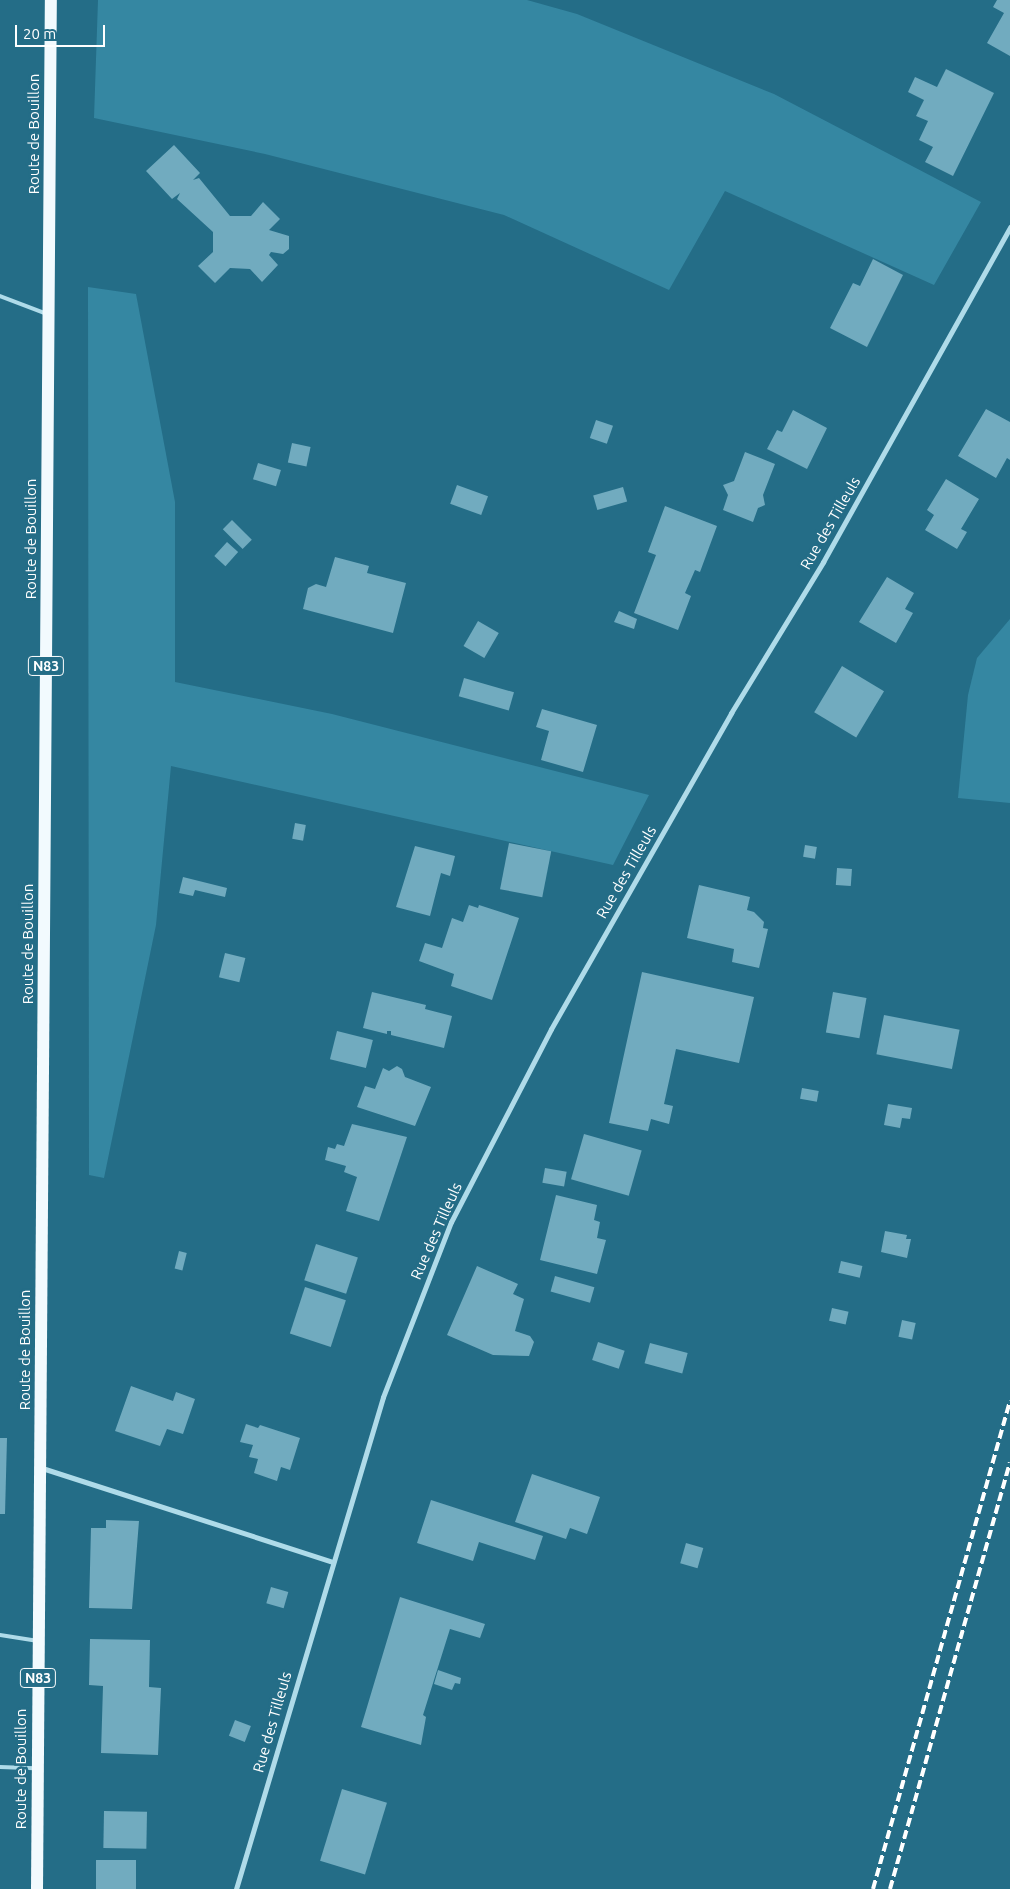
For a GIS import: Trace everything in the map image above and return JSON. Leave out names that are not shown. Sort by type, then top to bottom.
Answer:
[{"type":"main road","name":"Route de Bouillon","points":[[37,1889],[38,1641],[42,1468],[51,0]]},
{"type":"street","name":"Rue des Tilleuls","points":[[236,1889],[332,1562],[386,1388],[451,1222],[551,1029],[732,713],[823,562],[1010,227]]},
{"type":"street","points":[[42,1468],[332,1562]]},
{"type":"lane","points":[[0,296],[49,314]]},
{"type":"lane","points":[[0,1635],[38,1641]]},
{"type":"lane","points":[[0,1767],[38,1768]]},
{"type":"shaded area","points":[[98,0],[527,0],[577,14],[774,94],[981,202],[934,285],[725,191],[669,290],[504,215],[265,154],[94,118]]},
{"type":"shaded area","points":[[88,287],[136,294],[175,502],[175,682],[332,714],[649,795],[613,865],[171,766],[156,925],[104,1178],[89,1175]]},
{"type":"shaded area","points":[[1010,619],[1010,803],[958,798],[968,695],[977,658]]},
{"type":"building","points":[[997,0],[1010,0],[1010,56],[987,43],[1004,13],[993,7]]},
{"type":"building","points":[[946,69],[994,93],[953,176],[925,162],[933,147],[919,140],[928,121],[916,116],[924,100],[908,92],[915,77],[937,87]]},
{"type":"building","points":[[174,145],[200,173],[193,180],[199,178],[230,216],[251,216],[263,202],[280,219],[269,230],[289,236],[289,249],[283,254],[271,252],[269,255],[278,265],[262,282],[250,269],[230,268],[215,283],[198,266],[213,252],[213,232],[177,199],[180,193],[172,199],[146,171]]},
{"type":"building","points":[[873,259],[903,275],[867,347],[830,328],[853,283],[860,286]]},
{"type":"building","points":[[986,409],[1010,422],[1010,460],[1007,458],[996,478],[958,456]]},
{"type":"building","points":[[793,410],[827,428],[807,469],[767,449],[777,430],[782,432]]},
{"type":"building","points":[[596,420],[613,426],[607,444],[590,438]]},
{"type":"building","points":[[292,443],[311,447],[306,467],[288,463]]},
{"type":"building","points":[[745,452],[775,464],[763,495],[765,505],[758,508],[753,522],[723,510],[728,495],[723,485],[734,481]]},
{"type":"building","points":[[258,463],[281,470],[276,486],[253,479]]},
{"type":"building","points":[[946,479],[979,499],[961,529],[967,532],[957,549],[925,530],[934,515],[927,510]]},
{"type":"building","points":[[457,485],[488,496],[481,515],[450,504]]},
{"type":"building","points":[[623,487],[627,501],[597,510],[593,496]]},
{"type":"building","points":[[665,506],[717,526],[700,572],[695,570],[685,593],[691,596],[678,630],[634,613],[656,555],[648,552]]},
{"type":"building","points":[[232,520],[252,540],[243,549],[223,529]]},
{"type":"building","points":[[227,542],[238,552],[225,566],[214,556]]},
{"type":"building","points":[[335,557],[369,566],[367,573],[406,583],[393,633],[303,609],[308,588],[316,584],[326,587]]},
{"type":"building","points":[[887,577],[914,593],[905,609],[913,613],[896,643],[859,622]]},
{"type":"building","points":[[619,611],[637,619],[634,629],[614,622]]},
{"type":"building","points":[[478,621],[499,633],[484,658],[464,646]]},
{"type":"building","points":[[842,666],[884,691],[856,738],[814,712]]},
{"type":"building","points":[[464,678],[514,692],[509,711],[459,696]]},
{"type":"building","points":[[542,709],[597,725],[583,772],[541,760],[549,731],[536,727]]},
{"type":"building","points":[[295,823],[306,825],[303,841],[292,839]]},
{"type":"building","points":[[509,843],[551,851],[542,897],[500,889]]},
{"type":"building","points":[[805,845],[817,847],[815,859],[803,857]]},
{"type":"building","points":[[415,846],[455,856],[450,876],[441,873],[430,916],[396,907]]},
{"type":"building","points":[[837,868],[852,869],[851,886],[836,885]]},
{"type":"building","points":[[183,877],[227,888],[225,897],[195,890],[193,896],[179,893]]},
{"type":"building","points":[[699,885],[750,897],[747,910],[754,912],[764,922],[763,928],[768,929],[759,968],[732,962],[734,949],[687,938]]},
{"type":"building","points":[[469,905],[478,908],[479,905],[519,918],[492,1000],[451,986],[454,974],[419,961],[425,943],[442,948],[452,918],[463,922]]},
{"type":"building","points":[[225,953],[245,958],[239,982],[219,977]]},
{"type":"building","points":[[642,972],[754,997],[739,1063],[676,1049],[664,1104],[673,1106],[669,1124],[651,1119],[648,1131],[609,1123]]},
{"type":"building","points":[[372,992],[426,1005],[425,1009],[452,1016],[444,1048],[391,1035],[391,1031],[387,1031],[387,1034],[363,1028]]},
{"type":"building","points":[[833,992],[866,998],[859,1038],[826,1032]]},
{"type":"building","points":[[884,1015],[960,1030],[952,1069],[876,1054]]},
{"type":"building","points":[[337,1031],[373,1040],[366,1068],[330,1059]]},
{"type":"building","points":[[397,1066],[402,1069],[405,1077],[431,1087],[415,1126],[357,1107],[365,1086],[375,1089],[383,1068],[389,1071]]},
{"type":"building","points":[[802,1088],[819,1091],[817,1102],[800,1099]]},
{"type":"building","points":[[888,1104],[912,1108],[910,1119],[902,1118],[900,1128],[884,1125]]},
{"type":"building","points":[[352,1124],[407,1137],[379,1221],[346,1211],[357,1177],[344,1172],[346,1166],[325,1160],[328,1147],[335,1149],[337,1144],[344,1146]]},
{"type":"building","points":[[584,1134],[642,1151],[629,1196],[571,1179]]},
{"type":"building","points":[[545,1168],[567,1172],[564,1187],[542,1183]]},
{"type":"building","points":[[556,1195],[597,1205],[594,1220],[600,1222],[597,1238],[606,1240],[597,1274],[540,1260]]},
{"type":"building","points":[[885,1231],[907,1235],[906,1239],[911,1239],[907,1258],[881,1252]]},
{"type":"building","points":[[316,1244],[358,1258],[346,1294],[304,1280]]},
{"type":"building","points":[[179,1251],[187,1253],[182,1270],[175,1268]]},
{"type":"building","points":[[841,1261],[862,1266],[860,1278],[838,1273]]},
{"type":"building","points":[[477,1266],[518,1284],[513,1294],[524,1299],[515,1331],[530,1336],[534,1342],[529,1356],[493,1355],[447,1335]]},
{"type":"building","points":[[555,1276],[594,1287],[590,1303],[551,1291]]},
{"type":"building","points":[[305,1287],[346,1300],[331,1347],[290,1334]]},
{"type":"building","points":[[832,1308],[849,1312],[846,1324],[829,1321]]},
{"type":"building","points":[[902,1320],[916,1323],[912,1340],[898,1337]]},
{"type":"building","points":[[598,1342],[625,1351],[619,1369],[592,1360]]},
{"type":"building","points":[[650,1343],[688,1353],[682,1373],[645,1363]]},
{"type":"building","points":[[131,1386],[173,1401],[176,1392],[195,1399],[183,1434],[167,1429],[160,1446],[115,1431]]},
{"type":"building","points":[[246,1424],[258,1428],[260,1425],[300,1438],[290,1470],[281,1467],[277,1481],[254,1473],[258,1459],[249,1457],[253,1445],[240,1442]]},
{"type":"building","points":[[0,1438],[7,1438],[5,1514],[0,1514]]},
{"type":"building","points":[[532,1474],[600,1497],[587,1534],[570,1528],[566,1539],[515,1522]]},
{"type":"building","points":[[431,1500],[543,1536],[535,1560],[479,1542],[473,1561],[417,1543]]},
{"type":"building","points":[[106,1520],[139,1521],[132,1609],[89,1608],[91,1528],[106,1528]]},
{"type":"building","points":[[686,1543],[703,1548],[698,1568],[680,1563]]},
{"type":"building","points":[[271,1587],[288,1592],[284,1608],[266,1603]]},
{"type":"building","points":[[400,1597],[485,1624],[480,1638],[450,1629],[423,1715],[426,1717],[421,1745],[361,1727]]},
{"type":"building","points":[[90,1639],[150,1640],[149,1687],[161,1688],[158,1755],[101,1753],[103,1686],[89,1685]]},
{"type":"building","points":[[438,1670],[461,1678],[460,1684],[455,1683],[452,1690],[434,1684]]},
{"type":"building","points":[[235,1720],[251,1726],[245,1742],[229,1736]]},
{"type":"building","points":[[342,1789],[387,1803],[365,1874],[320,1861]]},
{"type":"building","points":[[104,1811],[147,1812],[146,1849],[103,1848]]},
{"type":"building","points":[[96,1860],[136,1860],[136,1889],[96,1889]]},
{"type":"railway","points":[[873,1889],[1010,1401]]},
{"type":"railway","points":[[890,1889],[1010,1463]]}]
